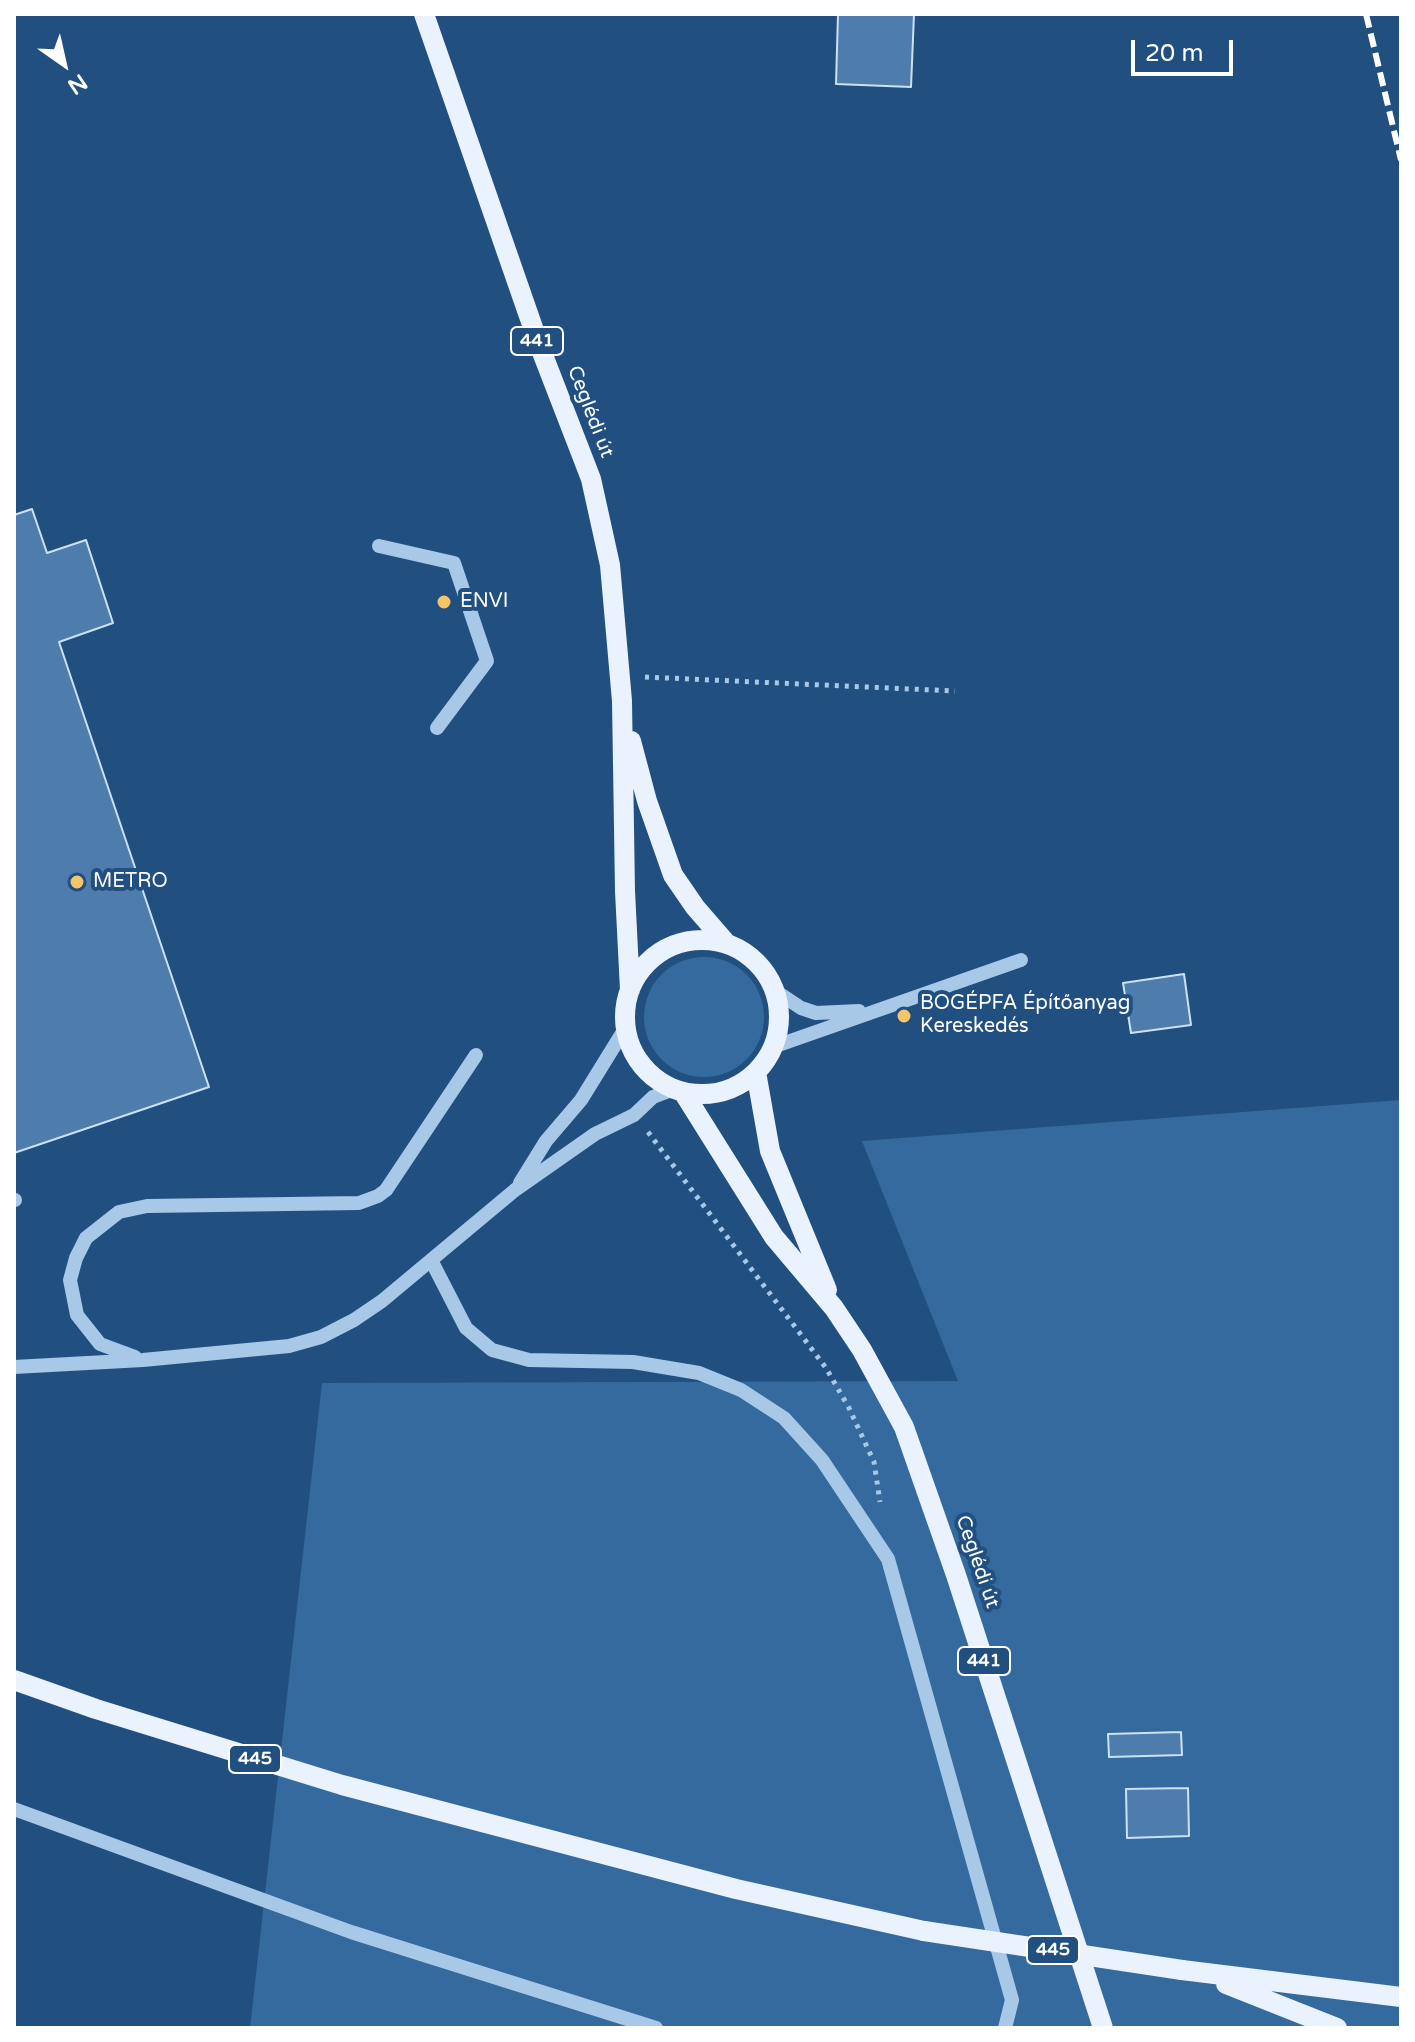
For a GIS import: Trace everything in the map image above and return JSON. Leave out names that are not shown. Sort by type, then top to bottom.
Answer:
[{"type":"main road","name":"Ceglédi út","points":[[424,14],[538,342],[591,479],[610,565],[622,701],[630,990]]},
{"type":"main road","name":"Ceglédi út","points":[[622,701],[647,801],[673,875],[727,944]]},
{"type":"main road","name":"441","points":[[680,1092],[660,1081],[642,1064],[630,1043],[626,1027],[626,1002],[639,973],[669,947],[688,941],[707,940],[727,944],[756,962],[767,974],[774,990]]},
{"type":"main road","points":[[680,1092],[702,1096],[723,1091],[741,1084],[756,1072],[773,1047],[779,1018],[774,990]]},
{"type":"main road","name":"Ceglédi út","points":[[756,1072],[770,1151],[834,1308]]},
{"type":"main road","name":"Ceglédi út","points":[[680,1092],[774,1237],[834,1308],[862,1350],[904,1427],[956,1575],[1103,2028]]},
{"type":"main road","name":"445","points":[[14,1680],[96,1709],[342,1785],[736,1889],[924,1931],[1191,1972],[1401,1997]]},
{"type":"main road","points":[[1191,1972],[1337,2028]]},
{"type":"street","points":[[379,546],[454,563],[487,661],[437,728]]},
{"type":"street","points":[[773,1047],[1021,960]]},
{"type":"street","points":[[774,990],[801,1008],[816,1013],[876,1010]]},
{"type":"street","points":[[515,1190],[546,1141],[581,1100],[626,1027]]},
{"type":"street","points":[[143,1360],[100,1344],[77,1315],[70,1280],[86,1238],[119,1212],[147,1206],[359,1203],[378,1196],[386,1190],[411,1155],[476,1055]]},
{"type":"street","points":[[14,1367],[143,1360],[289,1346],[321,1337],[373,1308],[515,1190],[595,1134],[634,1115],[653,1097],[680,1092]]},
{"type":"street","points":[[432,1262],[466,1328],[492,1350],[529,1360],[633,1362],[699,1373],[741,1390],[784,1418],[822,1460],[888,1559],[1012,2000],[1005,2028]]},
{"type":"street","points":[[14,1809],[351,1932],[656,2028]]},
{"type":"path","points":[[620,675],[955,691]]},
{"type":"path","points":[[634,1115],[826,1368],[874,1462],[880,1503]]},
{"type":"shaded area","points":[[704,957],[727,962],[746,975],[759,994],[764,1017],[759,1040],[746,1059],[727,1072],[704,1077],[681,1072],[662,1059],[649,1040],[644,1017],[649,994],[662,975],[681,962]]},
{"type":"shaded area","points":[[1401,1100],[1401,2028],[250,2028],[322,1383],[958,1381],[862,1141]]},
{"type":"building","points":[[838,14],[914,14],[911,87],[836,84]]},
{"type":"building","name":"METRO","points":[[32,509],[47,553],[86,540],[113,623],[59,642],[209,1087],[14,1153],[14,515]]},
{"type":"building","points":[[1184,974],[1191,1025],[1131,1033],[1123,983]]},
{"type":"building","points":[[1181,1732],[1182,1755],[1109,1757],[1108,1734]]},
{"type":"building","points":[[1188,1788],[1189,1836],[1127,1838],[1126,1789]]},
{"type":"railway","points":[[1366,14],[1401,160]]},
{"type":"place","name":"ENVI","points":[[444,602]]},
{"type":"place","name":"METRO","points":[[77,882]]},
{"type":"place","name":"BOGÉPFA Építőanyag Kereskedés","points":[[904,1016]]}]
